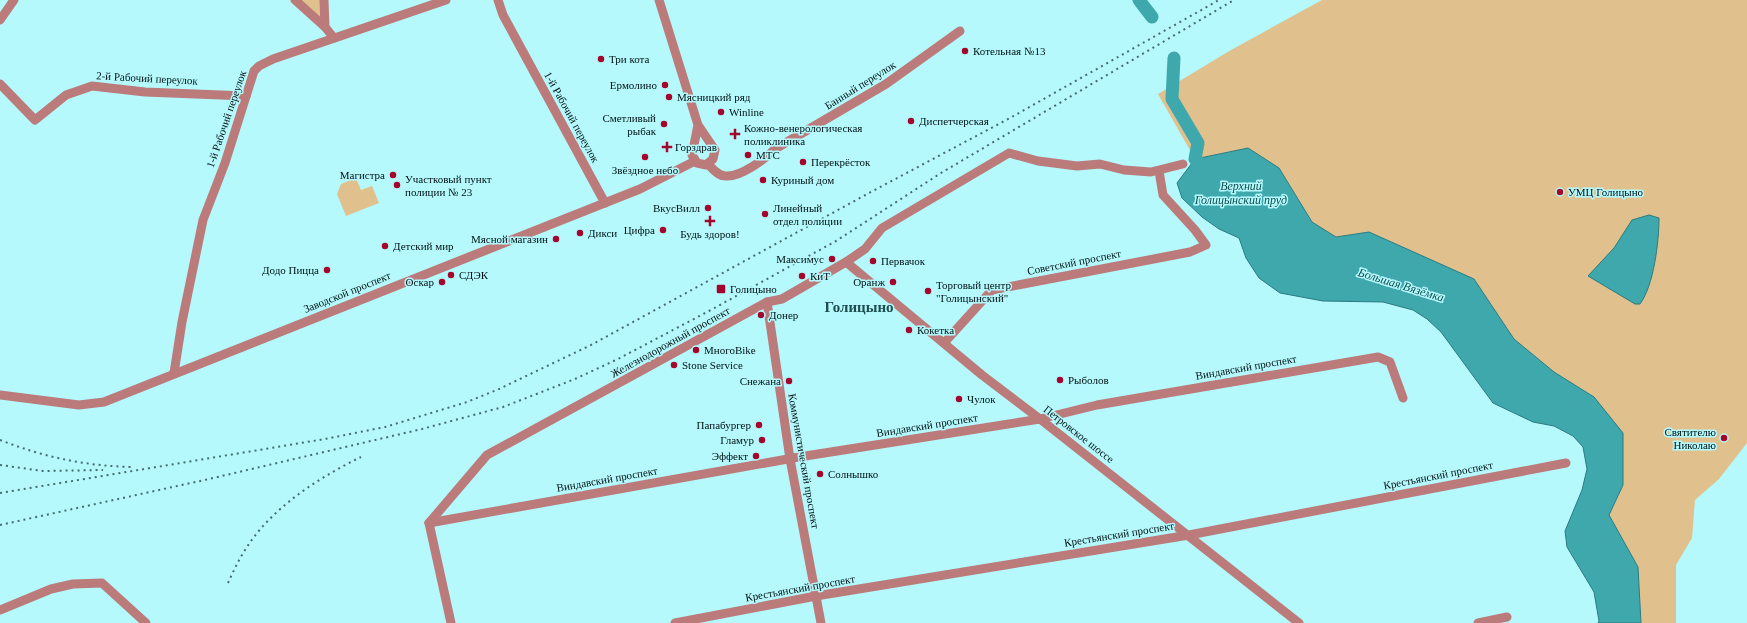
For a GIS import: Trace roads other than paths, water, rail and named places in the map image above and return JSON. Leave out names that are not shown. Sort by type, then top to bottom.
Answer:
[{"type":"street","points":[[0,20],[14,0]]},
{"type":"street","points":[[295,0],[325,27],[334,38]]},
{"type":"street","points":[[324,0],[325,27]]},
{"type":"street","name":"1-й Рабочий переулок","points":[[174,373],[182,322],[203,220],[225,163],[254,71],[259,66],[273,59],[446,0]]},
{"type":"street","name":"1-й Рабочий переулок","points":[[498,0],[503,15],[605,203]]},
{"type":"street","points":[[659,0],[698,125],[714,148],[715,155],[713,160],[708,164],[701,165],[695,161],[692,153],[698,125]]},
{"type":"street","name":"Банный переулок","points":[[708,164],[716,173],[727,176],[736,174],[759,162],[775,149],[886,84],[960,31]]},
{"type":"street","name":"2-й Рабочий переулок","points":[[0,84],[35,120],[66,95],[92,86],[145,92],[246,96]]},
{"type":"street","points":[[694,146],[702,142],[711,144]]},
{"type":"street","name":"Железнодорожный проспект","points":[[429,523],[487,455],[767,302],[782,299],[846,262],[865,249],[882,228],[1009,153],[1038,161],[1077,166],[1100,164],[1124,170],[1159,171],[1183,164]]},
{"type":"street","name":"Заводской проспект","points":[[0,395],[80,405],[104,402],[655,183],[695,161]]},
{"type":"street","name":"Советский проспект","points":[[944,343],[992,290],[1190,252],[1206,244],[1163,195],[1159,171]]},
{"type":"street","name":"Петровское шоссе","points":[[846,262],[982,375],[1040,418],[1299,623]]},
{"type":"street","name":"Коммунистический проспект","points":[[767,302],[790,459],[821,623]]},
{"type":"street","name":"Виндавский проспект","points":[[429,523],[790,459],[1040,418],[1097,405],[1378,357],[1390,362],[1403,398]]},
{"type":"street","name":"Крестьянский проспект","points":[[675,623],[816,596],[1188,535],[1566,463]]},
{"type":"street","points":[[429,523],[451,623]]},
{"type":"street","points":[[0,610],[51,589],[73,584],[102,583],[146,623]]},
{"type":"street","points":[[1478,623],[1507,617]]},
{"type":"water","name":"Верхний Голицынский пруд","points":[[1248,148],[1279,168],[1312,222],[1336,237],[1369,232],[1474,279],[1514,339],[1554,372],[1594,397],[1623,433],[1623,485],[1609,515],[1638,567],[1641,623],[1598,623],[1599,621],[1594,592],[1567,547],[1565,531],[1582,490],[1587,469],[1583,447],[1573,436],[1554,426],[1533,422],[1493,403],[1441,332],[1427,319],[1413,310],[1383,302],[1323,301],[1280,293],[1259,278],[1246,258],[1239,238],[1219,229],[1202,217],[1182,198],[1177,183],[1195,159]]},
{"type":"water","points":[[1649,215],[1659,218],[1657,250],[1652,275],[1645,296],[1640,304],[1635,304],[1588,276],[1614,248],[1632,220]]},
{"type":"waterway","name":"Большая Вязёмка","points":[[1139,0],[1152,17]]},
{"type":"waterway","name":"Большая Вязёмка","points":[[1174,58],[1172,99],[1198,143],[1195,159],[1208,170]]},
{"type":"railway","points":[[0,493],[325,439],[385,427],[467,402],[499,389],[591,345],[869,193],[1010,118],[1219,0]]},
{"type":"railway","points":[[0,525],[209,479],[422,429],[503,407],[575,379],[618,359],[709,311],[836,241],[941,173],[1234,0]]},
{"type":"railway","points":[[0,440],[65,460],[98,465],[132,467]]},
{"type":"railway","points":[[228,583],[245,550],[268,521],[312,485],[328,474],[361,457]]},
{"type":"railway","points":[[0,465],[43,471],[103,470]]},
{"type":"place","name":"Котельная №13","points":[[965,51]]},
{"type":"place","name":"Три кота","points":[[601,59]]},
{"type":"place","name":"Ермолино","points":[[665,85]]},
{"type":"place","name":"Мясницкий ряд","points":[[669,97]]},
{"type":"place","name":"Winline","points":[[721,112]]},
{"type":"place","name":"Диспетчерская","points":[[911,121]]},
{"type":"place","name":"Сметливый рыбак","points":[[664,124]]},
{"type":"place","name":"Кожно-венерологическая поликлиника","points":[[735,134]]},
{"type":"place","name":"Горздрав","points":[[667,147]]},
{"type":"place","name":"МТС","points":[[748,155]]},
{"type":"place","name":"Звёздное небо","points":[[645,157]]},
{"type":"place","name":"Перекрёсток","points":[[803,162]]},
{"type":"place","name":"Магистра","points":[[393,175]]},
{"type":"place","name":"Куриный дом","points":[[763,180]]},
{"type":"place","name":"Участковый пункт полиции № 23","points":[[397,185]]},
{"type":"place","name":"УМЦ Голицыно","points":[[1560,192]]},
{"type":"place","name":"ВкусВилл","points":[[708,208]]},
{"type":"place","name":"Линейный отдел полиции","points":[[765,214]]},
{"type":"place","name":"Будь здоров!","points":[[710,221]]},
{"type":"place","name":"Цифра","points":[[663,230]]},
{"type":"place","name":"Дикси","points":[[580,233]]},
{"type":"place","name":"Мясной магазин","points":[[556,239]]},
{"type":"place","name":"Детский мир","points":[[385,246]]},
{"type":"place","name":"Максимус","points":[[832,259]]},
{"type":"place","name":"Первачок","points":[[873,261]]},
{"type":"place","name":"Додо Пицца","points":[[327,270]]},
{"type":"place","name":"СДЭК","points":[[451,275]]},
{"type":"place","name":"КиТ","points":[[802,276]]},
{"type":"place","name":"Оскар","points":[[442,282]]},
{"type":"place","name":"Оранж","points":[[893,282]]},
{"type":"place","name":"Голицыно","points":[[721,289]]},
{"type":"place","name":"Торговый центр \"Голицынский\"","points":[[928,291]]},
{"type":"place","name":"Донер","points":[[761,315]]},
{"type":"place","name":"Кокетка","points":[[909,330]]},
{"type":"place","name":"МногоBike","points":[[696,350]]},
{"type":"place","name":"Stone Service","points":[[674,365]]},
{"type":"place","name":"Рыболов","points":[[1060,380]]},
{"type":"place","name":"Снежана","points":[[789,381]]},
{"type":"place","name":"Чулок","points":[[959,399]]},
{"type":"place","name":"Папабургер","points":[[759,425]]},
{"type":"place","name":"Святителю Николаю","points":[[1724,438]]},
{"type":"place","name":"Гламур","points":[[762,440]]},
{"type":"place","name":"Эффект","points":[[756,456]]},
{"type":"place","name":"Солнышко","points":[[820,474]]},
{"type":"district","name":"Голицыно","points":[[859,307]]}]
